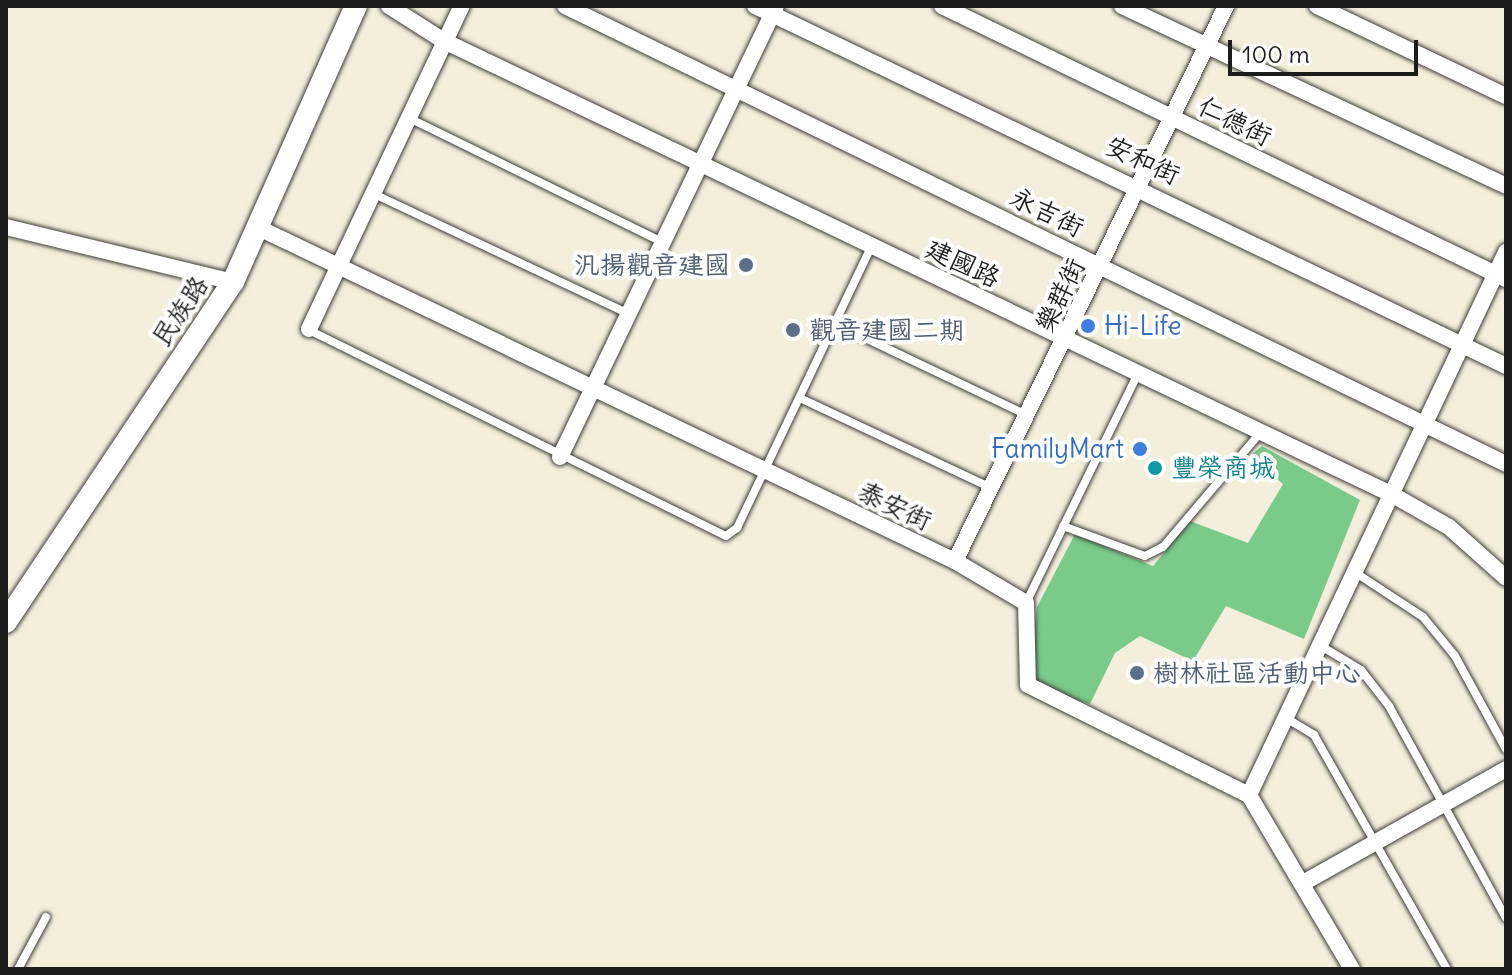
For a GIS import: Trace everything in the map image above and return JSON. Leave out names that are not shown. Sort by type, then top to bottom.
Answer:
[{"type":"street","name":"民族路","points":[[6,622],[233,282],[261,229],[356,6]]},
{"type":"street","name":"建國路","points":[[389,6],[444,41],[1393,495],[1449,527],[1506,578]]},
{"type":"street","points":[[309,329],[371,192],[462,6]]},
{"type":"street","name":"永吉街","points":[[565,6],[1431,422],[1506,464]]},
{"type":"street","name":"安和街","points":[[755,6],[775,10],[1468,344],[1506,366]]},
{"type":"street","name":"仁德街","points":[[942,6],[1500,277]]},
{"type":"street","points":[[1122,6],[1506,186]]},
{"type":"street","name":"樂群街","points":[[955,561],[1226,6]]},
{"type":"street","points":[[1317,6],[1506,96]]},
{"type":"street","points":[[560,457],[660,241],[738,90],[775,10]]},
{"type":"street","points":[[6,227],[233,282]]},
{"type":"street","name":"泰安街","points":[[261,229],[340,264],[763,472],[955,561],[1026,603]]},
{"type":"street","points":[[1249,795],[1500,277],[1506,252]]},
{"type":"street","points":[[1026,603],[1025,676],[1033,690],[1249,795],[1352,969]]},
{"type":"street","points":[[1303,883],[1442,802],[1506,769]]},
{"type":"lane","points":[[408,118],[660,241]]},
{"type":"lane","points":[[371,192],[627,313]]},
{"type":"lane","points":[[309,329],[560,457],[726,536],[737,528],[871,247]]},
{"type":"lane","points":[[836,324],[1027,415]]},
{"type":"lane","points":[[1026,603],[1138,372]]},
{"type":"lane","points":[[800,398],[989,487]]},
{"type":"lane","points":[[1063,526],[1145,556],[1163,547],[1262,430]]},
{"type":"lane","points":[[1356,573],[1423,617],[1455,656],[1506,749]]},
{"type":"lane","points":[[1321,646],[1361,670],[1389,706],[1506,918]]},
{"type":"lane","points":[[1286,718],[1314,735],[1447,969]]},
{"type":"lane","points":[[18,969],[46,917]]},
{"type":"green space","points":[[1262,446],[1360,500],[1304,639],[1226,606],[1193,661],[1140,636],[1115,653],[1090,704],[1037,689],[1029,675],[1037,607],[1075,534],[1153,566],[1190,521],[1248,543],[1283,484],[1250,456]]},
{"type":"place","name":"汎揚觀音建國","points":[[746,265]]},
{"type":"place","name":"Hi-Life","points":[[1088,326]]},
{"type":"place","name":"觀音建國二期","points":[[793,330]]},
{"type":"place","name":"FamilyMart","points":[[1140,449]]},
{"type":"place","name":"豐榮商城","points":[[1155,468]]},
{"type":"place","name":"樹林社區活動中心","points":[[1137,673]]}]
